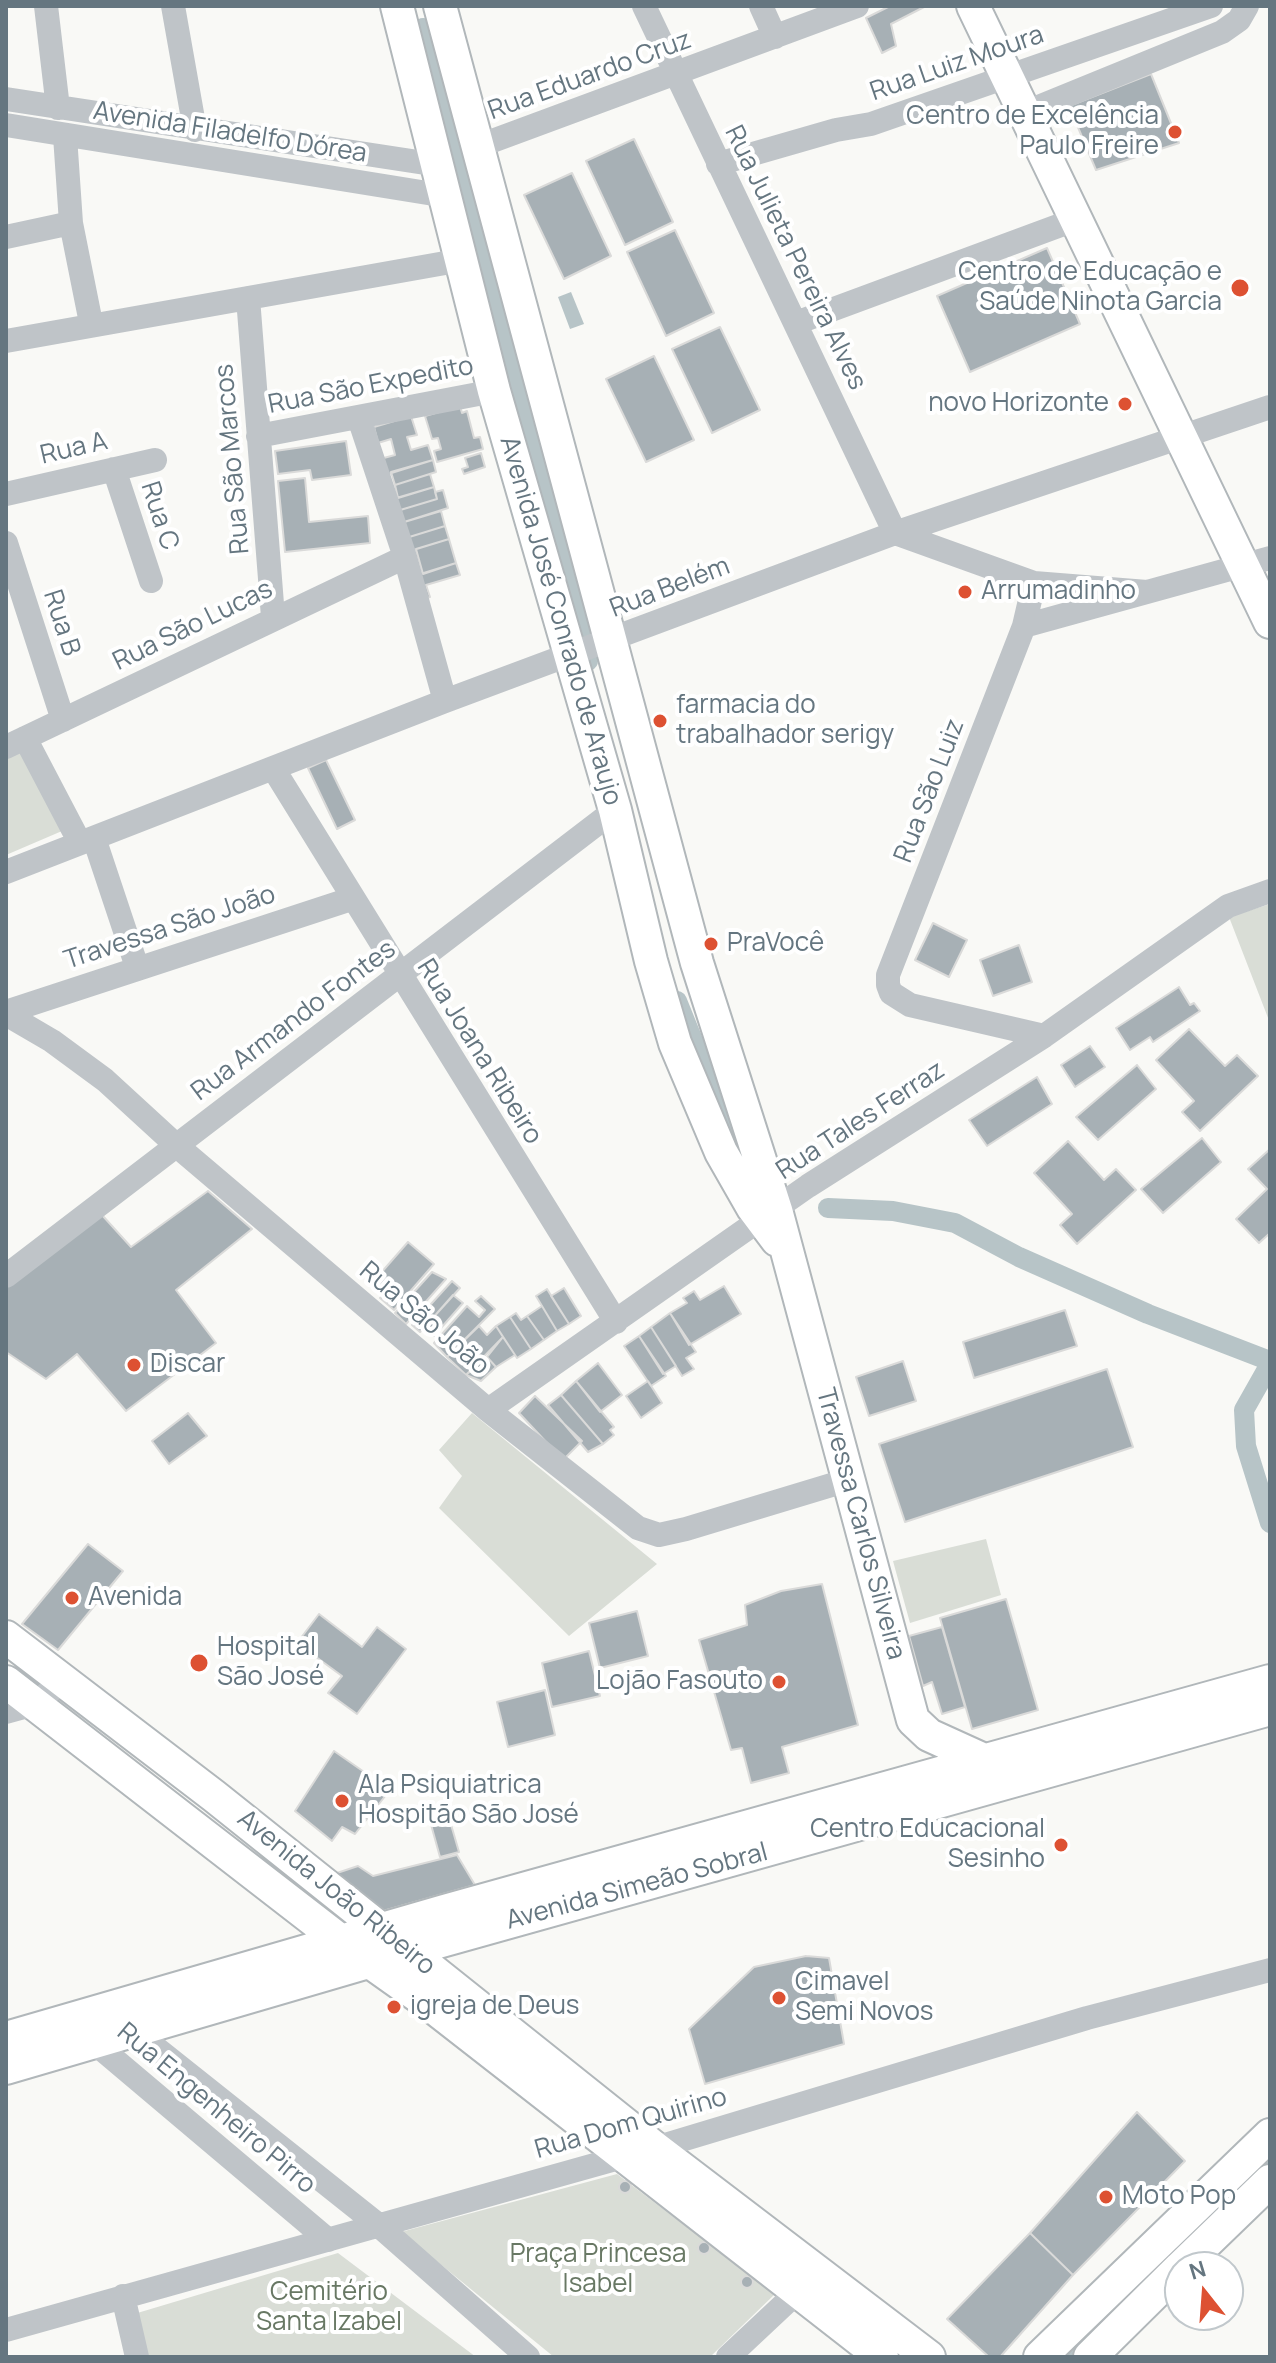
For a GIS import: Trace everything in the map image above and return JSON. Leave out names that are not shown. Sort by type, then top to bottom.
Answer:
[{"type":"main road","name":"Avenida José Conrado de Araujo","points":[[397,6],[494,391],[530,501],[675,1043],[721,1152],[769,1215]]},
{"type":"main road","name":"Avenida José Conrado de Araujo","points":[[440,6],[606,642],[769,1215]]},
{"type":"main road","points":[[973,6],[1171,414],[1179,440],[1257,562],[1270,622]]},
{"type":"main road","points":[[530,501],[558,462]]},
{"type":"main road","name":"Travessa Carlos Silveira","points":[[769,1215],[784,1249],[913,1720]]},
{"type":"main road","name":"Avenida João Ribeiro","points":[[6,1637],[382,1929],[640,2152]]},
{"type":"main road","name":"Avenida Simeão Sobral","points":[[6,2038],[382,1929],[1270,1681]]},
{"type":"main road","name":"Avenida João Ribeiro","points":[[6,1682],[20,1708],[342,1942],[640,2152],[808,2282],[929,2357]]},
{"type":"main road","name":"Avenida Simeão Sobral","points":[[6,2068],[406,1951],[1270,1709]]},
{"type":"main road","points":[[913,1720],[929,1735],[984,1760]]},
{"type":"main road","points":[[801,1841],[806,1831],[821,1824],[884,1805],[897,1797],[911,1781],[915,1745],[913,1720]]},
{"type":"main road","points":[[1040,2357],[1270,2135]]},
{"type":"main road","points":[[1198,2251],[1270,2181]]},
{"type":"main road","name":"Avenida João Ribeiro","points":[[808,2282],[882,2357]]},
{"type":"main road","points":[[1090,2357],[1164,2284]]},
{"type":"street","points":[[46,6],[58,108]]},
{"type":"street","points":[[173,6],[195,130]]},
{"type":"street","name":"Rua Julieta Pereira Alves","points":[[644,6],[895,533]]},
{"type":"street","points":[[761,6],[775,37]]},
{"type":"street","name":"Rua Eduardo Cruz","points":[[476,147],[857,6]]},
{"type":"street","name":"Rua Luiz Moura","points":[[718,164],[826,132],[871,124],[1211,6]]},
{"type":"street","points":[[1026,112],[1222,32],[1239,20],[1247,6]]},
{"type":"street","name":"Avenida Filadelfo Dórea","points":[[6,99],[195,130],[442,180]]},
{"type":"street","name":"Avenida Filadelfo Dórea","points":[[6,125],[65,136],[442,180]]},
{"type":"street","points":[[65,136],[71,223],[91,323]]},
{"type":"street","points":[[796,323],[1077,219]]},
{"type":"street","points":[[6,237],[71,223]]},
{"type":"street","points":[[6,341],[91,323],[462,260]]},
{"type":"street","name":"Rua São Marcos","points":[[248,298],[273,617]]},
{"type":"street","name":"Rua São Expedito","points":[[258,436],[494,391]]},
{"type":"street","name":"Rua Belém","points":[[6,872],[445,701],[895,533],[1270,407]]},
{"type":"street","points":[[359,418],[405,557],[445,701]]},
{"type":"street","name":"Rua A","points":[[6,494],[155,460]]},
{"type":"street","name":"Rua C","points":[[114,469],[151,581]]},
{"type":"street","points":[[895,533],[1034,583],[1147,592]]},
{"type":"street","name":"Rua B","points":[[6,543],[63,720]]},
{"type":"street","name":"Rua São Lucas","points":[[16,743],[273,617],[405,557]]},
{"type":"street","points":[[1024,626],[1257,562]]},
{"type":"street","name":"Rua São Luiz","points":[[1034,583],[1024,626],[888,975],[891,993],[910,1005],[1044,1036]]},
{"type":"street","points":[[16,743],[87,840],[137,967]]},
{"type":"street","name":"Rua Joana Ribeiro","points":[[273,768],[351,899],[616,1322]]},
{"type":"street","name":"Rua Armando Fontes","points":[[6,1276],[615,810]]},
{"type":"street","name":"Rua Tales Ferraz","points":[[488,1410],[769,1215],[1044,1036],[1228,906],[1270,891]]},
{"type":"street","name":"Travessa São João","points":[[6,1013],[137,967],[351,899]]},
{"type":"street","name":"Rua São João","points":[[6,1013],[85,1065],[488,1410],[631,1524],[659,1535],[848,1480]]},
{"type":"street","points":[[20,1708],[63,1680]]},
{"type":"street","name":"Rua Dom Quirino","points":[[6,2330],[640,2152],[1087,2018],[1270,1970]]},
{"type":"street","points":[[105,2009],[377,2224],[528,2357]]},
{"type":"street","name":"Rua Engenheiro Pirro","points":[[67,2020],[328,2240]]},
{"type":"street","points":[[728,2357],[808,2282]]},
{"type":"street","points":[[123,2296],[137,2357]]},
{"type":"green space","points":[[32,741],[69,828],[6,855],[6,752]]},
{"type":"green space","points":[[1270,904],[1270,1023],[1229,917]]},
{"type":"green space","points":[[472,1413],[657,1564],[569,1636],[439,1508],[462,1476],[439,1450]]},
{"type":"green space","points":[[986,1539],[1001,1595],[910,1623],[893,1561]]},
{"type":"green space","name":"Praça Princesa Isabel","points":[[617,2174],[775,2294],[710,2357],[554,2357],[401,2232]]},
{"type":"green space","name":"Cemitério Santa Izabel","points":[[338,2253],[476,2357],[144,2357],[134,2314]]},
{"type":"shaded area","points":[[571,292],[584,324],[570,329],[558,297]]},
{"type":"building","points":[[890,6],[926,6],[891,24],[896,46],[882,53],[866,18]]},
{"type":"building","points":[[1151,74],[1179,143],[1096,170],[1069,106]]},
{"type":"building","points":[[634,139],[673,222],[625,245],[586,161]]},
{"type":"building","points":[[572,173],[611,256],[564,279],[524,195]]},
{"type":"building","points":[[675,230],[714,313],[666,336],[627,252]]},
{"type":"building","points":[[1047,248],[1080,324],[970,372],[937,296]]},
{"type":"building","points":[[720,327],[760,410],[712,433],[672,349]]},
{"type":"building","points":[[654,356],[694,440],[646,462],[606,379]]},
{"type":"building","points":[[460,406],[462,413],[467,411],[474,438],[480,437],[483,449],[437,462],[434,451],[441,449],[438,438],[432,439],[425,416]]},
{"type":"building","points":[[411,416],[417,435],[407,437],[411,450],[428,445],[433,460],[385,475],[380,459],[395,455],[391,439],[378,443],[374,427]]},
{"type":"building","points":[[346,441],[351,475],[312,480],[310,470],[278,474],[275,451]]},
{"type":"building","points":[[481,453],[485,467],[464,474],[462,469],[468,467],[465,458]]},
{"type":"building","points":[[433,460],[436,472],[395,485],[391,472]]},
{"type":"building","points":[[430,474],[434,487],[398,498],[395,485]]},
{"type":"building","points":[[305,478],[309,522],[368,516],[370,543],[285,552],[278,481]]},
{"type":"building","points":[[434,487],[437,499],[397,511],[393,499]]},
{"type":"building","points":[[443,490],[448,508],[401,523],[397,511],[437,499],[435,492]]},
{"type":"building","points":[[441,511],[445,526],[406,538],[401,523]]},
{"type":"building","points":[[445,526],[449,539],[410,551],[406,538]]},
{"type":"building","points":[[449,539],[456,563],[423,574],[416,549]]},
{"type":"building","points":[[456,563],[460,575],[426,585],[430,597],[421,600],[414,576]]},
{"type":"building","points":[[326,760],[355,820],[337,829],[308,768]]},
{"type":"building","points":[[933,923],[967,940],[949,977],[915,960]]},
{"type":"building","points":[[1019,945],[1032,982],[993,996],[980,960]]},
{"type":"building","points":[[1179,987],[1190,1005],[1194,1003],[1200,1011],[1153,1042],[1150,1037],[1130,1050],[1116,1028]]},
{"type":"building","points":[[1189,1029],[1225,1066],[1237,1055],[1258,1076],[1200,1131],[1182,1112],[1194,1101],[1156,1060]]},
{"type":"building","points":[[1090,1046],[1105,1067],[1075,1087],[1061,1065]]},
{"type":"building","points":[[1137,1065],[1156,1089],[1098,1140],[1076,1117]]},
{"type":"building","points":[[1037,1077],[1052,1104],[987,1146],[969,1120]]},
{"type":"building","points":[[1202,1138],[1221,1162],[1163,1213],[1141,1189]]},
{"type":"building","points":[[1068,1141],[1104,1180],[1116,1169],[1136,1190],[1077,1244],[1060,1225],[1072,1214],[1034,1173]]},
{"type":"building","points":[[1270,1149],[1270,1233],[1259,1243],[1236,1219],[1267,1189],[1248,1169]]},
{"type":"building","points":[[208,1191],[252,1229],[176,1290],[216,1343],[126,1411],[77,1354],[46,1379],[6,1352],[6,1285],[102,1215],[131,1247]]},
{"type":"building","points":[[408,1242],[434,1264],[394,1310],[380,1298],[386,1293],[373,1282]]},
{"type":"building","points":[[432,1272],[446,1279],[406,1324],[395,1313]]},
{"type":"building","points":[[452,1281],[460,1288],[420,1332],[412,1325]]},
{"type":"building","points":[[724,1286],[741,1314],[689,1345],[670,1313],[687,1303],[683,1298],[694,1291],[700,1300]]},
{"type":"building","points":[[564,1288],[581,1316],[569,1324],[551,1296]]},
{"type":"building","points":[[547,1289],[569,1324],[557,1331],[536,1296]]},
{"type":"building","points":[[453,1295],[463,1303],[434,1336],[424,1328]]},
{"type":"building","points":[[481,1296],[495,1309],[447,1357],[434,1343],[467,1306],[479,1317],[485,1310],[475,1301]]},
{"type":"building","points":[[542,1306],[557,1331],[544,1340],[527,1316]]},
{"type":"building","points":[[1065,1310],[1077,1346],[974,1378],[963,1342]]},
{"type":"building","points":[[516,1313],[521,1320],[527,1316],[544,1340],[531,1349],[510,1317]]},
{"type":"building","points":[[670,1313],[696,1352],[686,1358],[694,1369],[682,1376],[651,1327]]},
{"type":"building","points":[[510,1317],[531,1349],[517,1358],[496,1326]]},
{"type":"building","points":[[479,1326],[487,1335],[496,1326],[503,1337],[466,1375],[447,1357]]},
{"type":"building","points":[[651,1327],[676,1366],[663,1374],[639,1336]]},
{"type":"building","points":[[639,1336],[666,1376],[651,1386],[624,1346]]},
{"type":"building","points":[[503,1337],[515,1355],[496,1367],[487,1357]]},
{"type":"building","points":[[487,1357],[496,1367],[481,1381],[466,1375]]},
{"type":"building","points":[[903,1361],[916,1401],[869,1416],[856,1377]]},
{"type":"building","points":[[598,1363],[622,1395],[600,1412],[576,1381]]},
{"type":"building","points":[[1107,1369],[1133,1447],[905,1522],[879,1444]]},
{"type":"building","points":[[576,1381],[614,1427],[610,1430],[614,1435],[603,1444],[561,1395]]},
{"type":"building","points":[[648,1381],[662,1403],[641,1418],[626,1396]]},
{"type":"building","points":[[561,1395],[603,1444],[588,1452],[548,1405]]},
{"type":"building","points":[[535,1396],[582,1441],[563,1460],[519,1413]]},
{"type":"building","points":[[188,1413],[207,1436],[169,1464],[152,1441]]},
{"type":"building","name":"Avenida","points":[[88,1544],[123,1571],[58,1650],[22,1624]]},
{"type":"building","name":"Lojão Fasouto","points":[[822,1584],[858,1725],[782,1747],[789,1773],[751,1783],[742,1748],[731,1750],[699,1640],[747,1625],[745,1605],[781,1591]]},
{"type":"building","points":[[1006,1599],[1038,1710],[972,1729],[940,1618]]},
{"type":"building","points":[[637,1611],[648,1656],[600,1668],[589,1623]]},
{"type":"building","points":[[319,1614],[362,1647],[377,1627],[406,1649],[357,1714],[328,1693],[342,1676],[297,1643]]},
{"type":"building","points":[[942,1627],[965,1707],[942,1714],[932,1682],[923,1686],[909,1636]]},
{"type":"building","points":[[589,1651],[600,1696],[552,1707],[542,1663]]},
{"type":"building","points":[[545,1690],[555,1735],[508,1747],[497,1702]]},
{"type":"building","name":"Ala Psiquiatrica Hospitão São José","points":[[334,1751],[390,1790],[355,1834],[342,1827],[332,1841],[295,1811]]},
{"type":"building","points":[[445,1804],[459,1852],[440,1857],[427,1810]]},
{"type":"building","points":[[457,1855],[475,1885],[383,1911],[334,1874],[358,1866],[373,1876]]},
{"type":"building","name":"Cimavel Semi Novos","points":[[806,1956],[829,1958],[844,2044],[705,2084],[689,2029],[754,1967]]},
{"type":"building","name":"Moto Pop","points":[[1137,2112],[1185,2161],[1073,2275],[1030,2233]]},
{"type":"building","points":[[625,2181],[631,2187],[625,2193],[619,2187]]},
{"type":"building","points":[[1030,2233],[1073,2275],[1000,2357],[989,2357],[947,2319]]},
{"type":"building","points":[[704,2242],[710,2248],[704,2254],[698,2248]]},
{"type":"building","points":[[747,2276],[753,2282],[747,2288],[741,2282]]},
{"type":"waterway","points":[[423,28],[588,661]]},
{"type":"waterway","points":[[677,1001],[728,1127]]},
{"type":"waterway","points":[[828,1208],[893,1211],[955,1223],[1019,1257],[1148,1314],[1270,1361]]},
{"type":"waterway","points":[[1270,1364],[1244,1410],[1246,1446],[1270,1523]]},
{"type":"waterway","points":[[1064,2357],[1270,2161]]},
{"type":"place","name":"Centro de Excelência Paulo Freire","points":[[1175,132]]},
{"type":"place","name":"Centro de Educação e Saúde Ninota Garcia","points":[[1240,288]]},
{"type":"place","name":"novo Horizonte","points":[[1125,404]]},
{"type":"place","name":"Arrumadinho","points":[[965,592]]},
{"type":"place","name":"farmacia do trabalhador serigy","points":[[660,721]]},
{"type":"place","name":"PraVocê","points":[[711,944]]},
{"type":"place","name":"Discar","points":[[134,1365]]},
{"type":"place","name":"Avenida","points":[[72,1598]]},
{"type":"place","name":"Hospital São José","points":[[199,1663]]},
{"type":"place","name":"Lojão Fasouto","points":[[779,1682]]},
{"type":"place","name":"Ala Psiquiatrica Hospitão São José","points":[[342,1801]]},
{"type":"place","name":"Centro Educacional Sesinho","points":[[1061,1845]]},
{"type":"place","name":"Cimavel Semi Novos","points":[[779,1998]]},
{"type":"place","name":"igreja de Deus","points":[[394,2007]]},
{"type":"place","name":"Moto Pop","points":[[1106,2197]]}]
